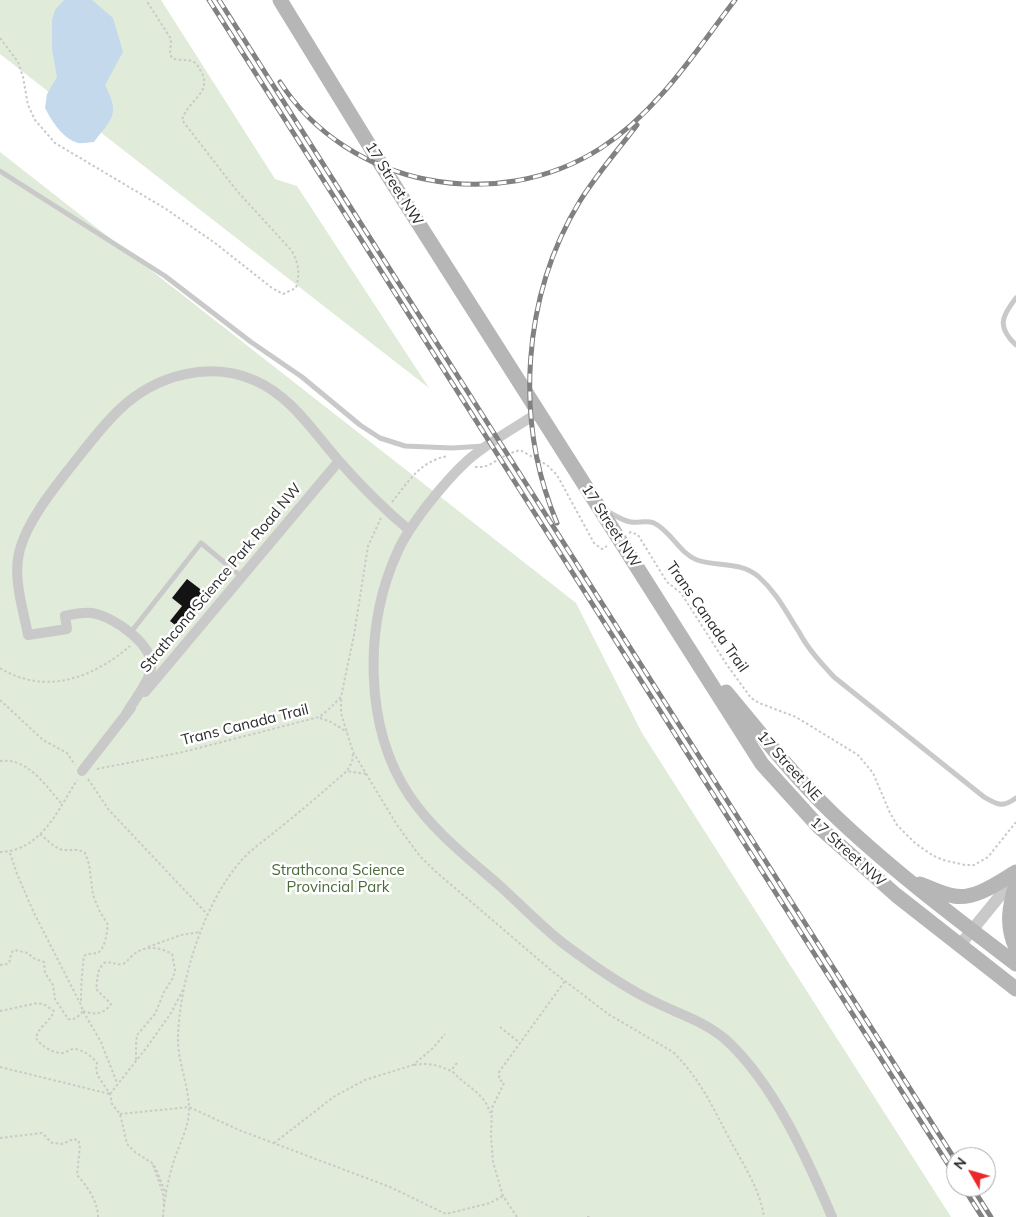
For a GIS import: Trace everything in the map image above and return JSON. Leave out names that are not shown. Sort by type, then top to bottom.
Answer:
[{"type":"main road","name":"17 Street NW","points":[[280,0],[382,166],[762,764],[819,827],[896,895],[1016,989]]},
{"type":"main road","name":"17 Street NE","points":[[683,638],[787,765],[831,812],[909,881]]},
{"type":"main road","points":[[909,881],[955,896],[966,896],[1016,874]]},
{"type":"main road","name":"17 Street NW","points":[[909,881],[971,930]]},
{"type":"main road","points":[[1016,884],[1010,903],[1009,919],[1010,934],[1016,948]]},
{"type":"main road","points":[[971,930],[1016,964]]},
{"type":"street","name":"Strathcona Science Park Road NW","points":[[126,714],[145,683],[151,668],[150,657],[141,643],[134,636],[106,618],[94,613],[65,616],[67,629],[28,635],[17,562],[20,548],[44,501],[90,442],[120,408],[138,394],[166,379],[194,372],[236,373],[256,380],[277,392],[295,409],[386,510],[409,530]]},
{"type":"street","points":[[539,412],[485,446],[466,462],[444,485],[409,530],[397,551],[387,576],[378,617],[373,686],[383,739],[394,769],[408,794],[436,828],[563,943],[633,990],[658,1004],[700,1022],[726,1040],[766,1088],[789,1127],[832,1217]]},
{"type":"street","name":"Strathcona Science Park Road NW","points":[[82,771],[126,714],[340,461]]},
{"type":"street","points":[[960,945],[1016,874]]},
{"type":"lane","points":[[0,171],[165,276],[251,342],[302,378],[360,426],[380,438],[405,446],[452,448],[485,446]]},
{"type":"lane","points":[[1016,298],[1009,306],[1002,328],[1016,345]]},
{"type":"lane","points":[[600,508],[631,522],[653,523],[665,531],[679,548],[697,560],[741,567],[756,575],[781,601],[814,655],[834,677],[984,797],[997,805],[1007,804],[1016,798]]},
{"type":"lane","points":[[134,636],[201,543],[242,577]]},
{"type":"path","points":[[0,38],[18,62],[23,77],[28,106],[35,120],[55,143],[166,209],[215,243],[272,288],[283,294],[296,288],[300,273],[292,251],[237,191],[182,120],[192,102],[203,90],[204,79],[198,65],[193,61],[172,58],[170,54],[171,38],[146,0]]},
{"type":"path","points":[[473,466],[483,467],[516,450],[525,451],[553,470],[594,543],[602,549],[608,545]]},
{"type":"path","points":[[389,506],[413,475],[425,464],[450,456]]},
{"type":"path","points":[[382,516],[374,529],[368,546],[354,636],[341,696],[341,713],[354,752],[408,842],[435,870],[565,981],[608,1014],[673,1052],[696,1078],[758,1191],[764,1217]]},
{"type":"path","name":"Trans Canada Trail","points":[[631,532],[638,535],[667,582],[681,594],[751,698],[796,717],[858,755],[872,773],[890,813],[914,843],[932,856],[965,865],[974,865],[988,858],[1016,822]]},
{"type":"path","points":[[0,668],[25,679],[43,683],[83,675],[104,666],[134,636]]},
{"type":"path","name":"Trans Canada Trail","points":[[82,771],[184,752],[319,717],[328,711],[341,696]]},
{"type":"path","points":[[0,700],[43,740],[67,753],[110,810],[208,915]]},
{"type":"path","points":[[319,717],[346,732]]},
{"type":"path","points":[[163,1217],[174,1160],[185,1131],[189,1107],[178,1041],[181,1003],[200,932],[220,890],[241,861],[347,772],[354,752]]},
{"type":"path","points":[[0,761],[6,760],[34,772],[62,804]]},
{"type":"path","points":[[0,852],[10,852],[28,845],[44,831],[82,771]]},
{"type":"path","points":[[347,772],[366,774]]},
{"type":"path","points":[[40,834],[62,850],[79,850],[85,853],[89,864],[93,895],[108,925],[104,945],[101,950],[98,953],[84,956],[80,1005]]},
{"type":"path","points":[[10,852],[17,874],[34,913],[82,1012],[100,1042],[117,1084]]},
{"type":"path","points":[[82,1012],[98,1014],[107,1009],[110,1004],[96,990],[97,973],[101,964],[106,962],[123,964],[138,951],[147,947],[181,935],[200,932]]},
{"type":"path","points":[[136,1061],[138,1035],[155,1014],[176,970],[172,954],[147,947]]},
{"type":"path","points":[[0,965],[8,964],[11,961],[11,954],[14,950],[28,952],[33,958],[42,960],[45,965],[45,973],[53,985],[55,999],[62,1012],[72,1019],[82,1012]]},
{"type":"path","points":[[517,1217],[503,1196],[494,1162],[491,1115],[492,1108],[504,1082],[499,1079],[499,1072],[565,981]]},
{"type":"path","points":[[110,1094],[147,1048],[171,1013],[186,986]]},
{"type":"path","points":[[0,1011],[38,1003],[45,1004],[54,1011],[54,1014],[36,1035],[39,1043],[52,1051],[62,1053],[74,1049],[91,1056],[97,1063],[96,1070],[98,1076],[110,1094],[112,1104],[120,1114],[127,1144],[135,1152],[150,1161],[156,1168],[167,1195]]},
{"type":"path","points":[[500,1028],[520,1043]]},
{"type":"path","points":[[412,1065],[433,1048],[445,1034]]},
{"type":"path","points":[[274,1143],[342,1092],[365,1080],[422,1063],[434,1065],[452,1072],[480,1095],[487,1104],[491,1115]]},
{"type":"path","points":[[452,1072],[457,1063]]},
{"type":"path","points":[[0,1067],[110,1094]]},
{"type":"path","points":[[120,1114],[189,1107],[239,1130],[390,1187],[450,1217]]},
{"type":"path","points":[[0,1138],[42,1133],[52,1143],[63,1144],[73,1139],[78,1140],[80,1145],[77,1174],[87,1186],[97,1208],[98,1217]]},
{"type":"path","points":[[153,1165],[163,1193],[162,1203],[164,1208]]},
{"type":"path","points":[[446,1214],[490,1203],[503,1196]]},
{"type":"green space","points":[[0,0],[161,0],[275,179],[297,186],[429,388],[0,54]]},
{"type":"green space","name":"Strathcona Science Provincial Park","points":[[0,152],[576,603],[642,733],[951,1217],[0,1217]]},
{"type":"water","points":[[64,0],[92,0],[113,18],[123,52],[105,85],[112,103],[112,115],[106,127],[94,142],[78,143],[67,138],[54,123],[45,108],[47,94],[57,77],[52,49],[52,20],[55,10]]},
{"type":"building","points":[[187,579],[208,595],[179,628],[170,621],[182,606],[172,598]]},
{"type":"railway","points":[[209,0],[946,1161]]},
{"type":"railway","points":[[219,0],[947,1147]]},
{"type":"railway","points":[[280,82],[309,118],[344,146],[384,167],[427,180],[472,184],[517,181],[560,169],[601,148],[621,133],[640,117],[674,80],[735,0]]},
{"type":"railway","points":[[557,523],[543,484],[534,443],[530,401],[531,359],[536,318],[546,277],[561,238],[580,201],[637,125]]},
{"type":"railway","points":[[969,1197],[982,1217]]},
{"type":"railway","points":[[978,1197],[991,1217]]}]
